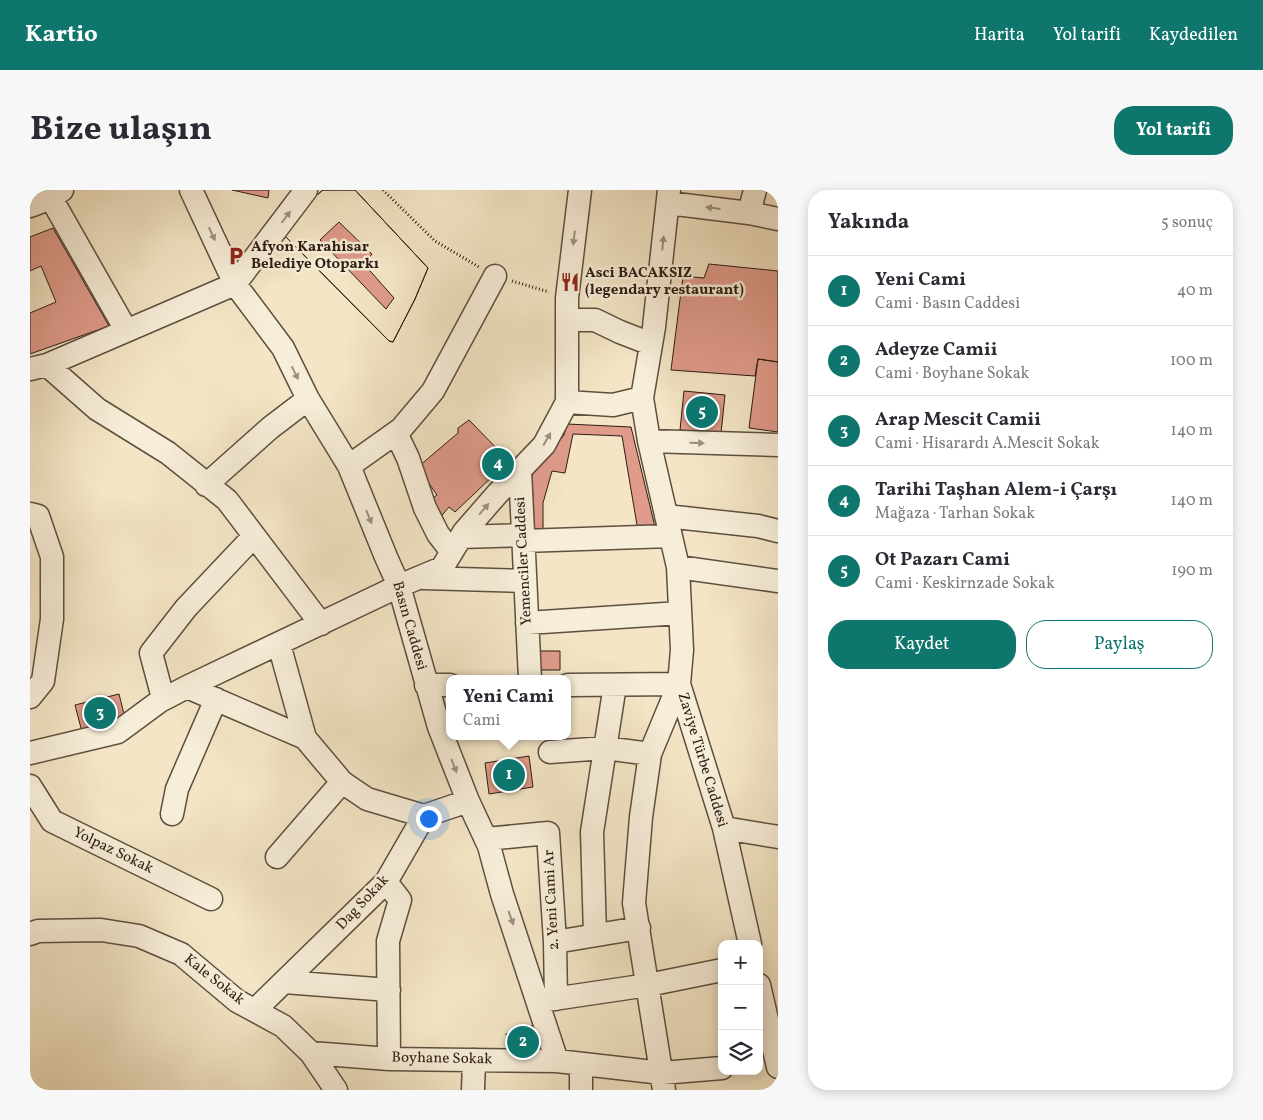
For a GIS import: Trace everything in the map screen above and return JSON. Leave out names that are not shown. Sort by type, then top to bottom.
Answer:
[{"type":"street","name":"Basın Caddesi","points":[[191,190],[235,284],[283,348],[308,399],[349,466],[386,557],[409,582],[426,685],[439,727],[468,801],[489,846],[502,894],[547,1000],[557,1061]]},
{"type":"street","points":[[38,367],[235,284],[306,190]]},
{"type":"street","points":[[30,753],[118,732],[164,698],[442,568],[457,545],[498,493],[544,445],[567,402],[568,309],[580,190]]},
{"type":"street","points":[[749,213],[755,190]]},
{"type":"street","points":[[30,206],[54,193],[126,330]]},
{"type":"street","points":[[663,1082],[634,903],[641,817],[650,754],[678,684],[682,650],[678,567],[649,441],[642,398],[651,344],[668,196],[778,218]]},
{"type":"street","points":[[349,466],[401,429],[433,391],[495,276]]},
{"type":"street","points":[[568,309],[651,344]]},
{"type":"street","points":[[38,367],[97,409],[168,453],[227,500],[321,624]]},
{"type":"street","points":[[567,402],[613,405],[642,398]]},
{"type":"street","points":[[206,485],[270,428],[308,399]]},
{"type":"street","points":[[396,433],[408,458],[425,508],[438,534],[457,545],[668,526],[758,526],[778,531]]},
{"type":"street","points":[[649,441],[778,445]]},
{"type":"street","name":"Yemenciler Caddesi","points":[[520,470],[530,675]]},
{"type":"street","points":[[30,514],[38,516],[52,557],[52,619],[43,681],[30,697]]},
{"type":"street","points":[[164,698],[151,652],[186,608],[254,536]]},
{"type":"street","points":[[678,567],[778,581]]},
{"type":"street","points":[[409,582],[525,581]]},
{"type":"street","points":[[527,623],[680,613]]},
{"type":"street","points":[[279,644],[305,738],[342,782],[367,799],[424,816],[468,801]]},
{"type":"street","points":[[595,935],[592,832],[615,684]]},
{"type":"street","name":"Zaviye Türbe Caddesi","points":[[571,685],[678,684],[724,828],[749,940]]},
{"type":"street","points":[[426,685],[446,685]]},
{"type":"street","points":[[187,687],[305,738]]},
{"type":"street","points":[[172,814],[177,788],[216,699]]},
{"type":"street","points":[[30,734],[56,747]]},
{"type":"street","points":[[550,752],[605,748],[650,754]]},
{"type":"street","points":[[277,857],[342,782]]},
{"type":"street","name":"Yolpaz Sokak","points":[[30,786],[52,821],[211,899]]},
{"type":"street","name":"Dag Sokak","points":[[255,1010],[386,882],[424,816]]},
{"type":"street","points":[[724,828],[778,837]]},
{"type":"street","name":"2. Yeni Cami Ar","points":[[486,839],[548,833],[555,942],[547,1000]]},
{"type":"street","points":[[386,882],[400,900],[388,941],[389,1059]]},
{"type":"street","points":[[555,942],[638,928]]},
{"type":"street","name":"Kale Sokak","points":[[33,932],[101,930],[138,936],[181,954],[237,1000],[283,1026],[311,1052],[336,1090]]},
{"type":"street","points":[[547,1000],[648,985],[718,971]]},
{"type":"street","points":[[284,982],[389,990]]},
{"type":"street","points":[[763,1012],[771,1066]]},
{"type":"street","name":"Boyhane Sokak","points":[[311,1052],[389,1059],[557,1061],[581,1064],[663,1082],[718,1069]]},
{"type":"street","points":[[473,1090],[474,1060]]},
{"type":"street","points":[[581,1064],[581,1090]]},
{"type":"path","points":[[383,190],[436,241],[495,276],[568,309]]},
{"type":"building","points":[[232,190],[269,190],[268,198]]},
{"type":"building","points":[[323,190],[355,190],[428,268],[415,299],[393,342],[389,341],[284,235],[289,218]],"holes":[[[339,222],[372,254],[364,264],[394,298],[386,309],[320,240]]]},
{"type":"building","points":[[323,190],[355,190],[428,268],[415,299],[393,342],[389,341],[284,235],[289,218]]},
{"type":"building","points":[[53,228],[109,326],[30,354],[30,313],[56,302],[41,266],[30,271],[30,237]]},
{"type":"building","points":[[709,264],[778,271],[778,362],[758,359],[755,376],[671,370],[683,276],[704,278]]},
{"type":"building","points":[[758,359],[778,362],[778,432],[749,428]]},
{"type":"building","points":[[684,391],[725,395],[721,433],[680,430]]},
{"type":"building","points":[[469,420],[511,463],[507,476],[494,475],[455,512],[449,507],[438,520],[429,501],[437,495],[418,467],[458,433],[458,428]]},
{"type":"building","points":[[567,424],[631,427],[656,531],[534,534],[532,474],[564,435]]},
{"type":"building","points":[[573,434],[622,436],[638,531],[543,533],[543,503],[552,471],[565,473]]},
{"type":"building","points":[[535,651],[560,651],[560,670],[535,670]]},
{"type":"building","points":[[119,694],[126,722],[82,732],[75,705]]},
{"type":"building","points":[[529,756],[533,787],[489,794],[485,763]]},
{"type":"building","points":[[534,1025],[541,1050],[513,1058],[506,1034]]},
{"type":"place","name":"Afyon Karahisar Belediye Otoparkı","points":[[236,256]]},
{"type":"place","name":"Asci BACAKSIZ (legendary restaurant)","points":[[570,282]]},
{"type":"place","name":"Ot Pazarı Cami","points":[[702,412]]},
{"type":"place","name":"Tarihi Taşhan Alem-i Çarşı","points":[[498,464]]},
{"type":"place","name":"Arap Mescit Camii","points":[[100,713]]},
{"type":"place","name":"Yeni Cami","points":[[509,775]]},
{"type":"place","name":"Adeyze Camii","points":[[523,1042]]}]
